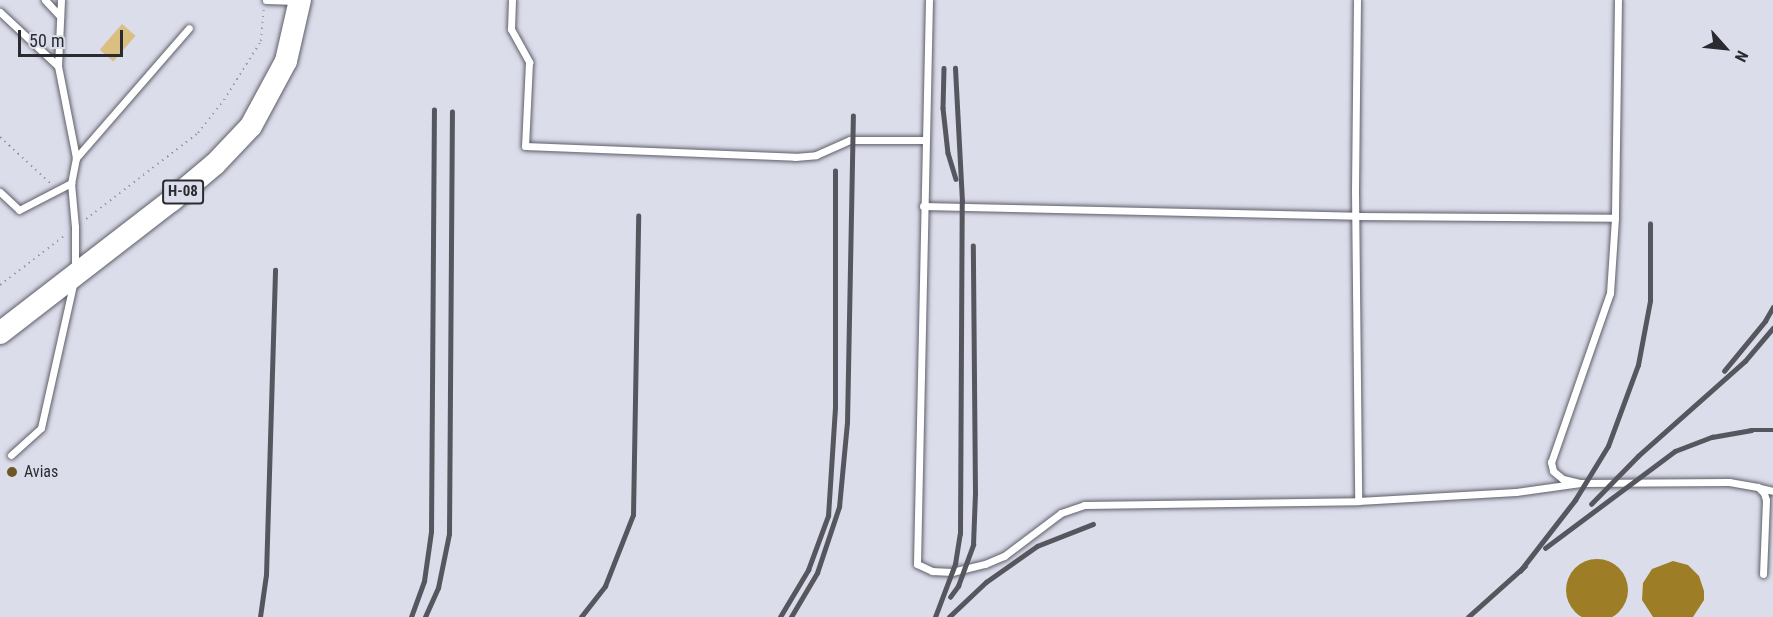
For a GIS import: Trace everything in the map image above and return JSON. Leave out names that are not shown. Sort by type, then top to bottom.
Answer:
[{"type":"main road","name":"Н-08","points":[[2,328],[75,276],[206,172],[251,126],[286,61],[300,1]]},
{"type":"lane","points":[[45,0],[60,16]]},
{"type":"lane","points":[[11,455],[41,428],[75,276],[75,227],[71,183],[76,158],[58,66],[61,0]]},
{"type":"lane","points":[[265,0],[300,1]]},
{"type":"lane","points":[[512,0],[511,29],[529,62],[525,146],[795,157],[824,152],[849,140],[925,140]]},
{"type":"lane","points":[[929,0],[917,564],[932,571],[952,572],[985,564],[1004,556],[1061,513],[1084,505],[1358,501],[1516,492],[1580,483],[1729,482],[1773,491]]},
{"type":"lane","points":[[1357,0],[1358,501]]},
{"type":"lane","points":[[1580,483],[1563,479],[1553,471],[1551,462],[1609,303],[1615,218],[1618,0]]},
{"type":"lane","points":[[0,12],[58,66]]},
{"type":"lane","points":[[76,158],[189,28]]},
{"type":"lane","points":[[0,192],[19,210],[71,183]]},
{"type":"lane","points":[[923,206],[1356,216],[1615,218]]},
{"type":"lane","points":[[1758,487],[1764,493],[1766,500],[1763,574]]},
{"type":"path","points":[[0,285],[198,133],[224,100],[261,41],[265,0]]},
{"type":"path","points":[[0,136],[56,189]]},
{"type":"shaded area","points":[[122,24],[136,36],[113,61],[100,50]]},
{"type":"shaded area","points":[[1597,559],[1619,568],[1628,590],[1619,612],[1597,621],[1575,612],[1566,590],[1575,568]]},
{"type":"shaded area","points":[[1673,561],[1688,565],[1699,576],[1704,591],[1704,600],[1693,617],[1653,617],[1642,600],[1643,583],[1652,569]]},
{"type":"railway","points":[[944,68],[943,108],[948,153],[956,179]]},
{"type":"railway","points":[[935,617],[955,564],[960,534],[962,202],[955,68]]},
{"type":"railway","points":[[411,617],[424,581],[431,532],[434,110]]},
{"type":"railway","points":[[425,617],[438,588],[449,534],[452,112]]},
{"type":"railway","points":[[791,617],[817,573],[839,507],[847,423],[853,116]]},
{"type":"railway","points":[[780,617],[808,570],[828,516],[835,408],[835,171]]},
{"type":"railway","points":[[581,617],[605,586],[633,515],[638,216]]},
{"type":"railway","points":[[1520,571],[1575,500],[1608,446],[1638,365],[1650,301],[1650,224]]},
{"type":"railway","points":[[950,597],[958,586],[973,545],[975,494],[973,246]]},
{"type":"railway","points":[[260,617],[266,575],[275,270]]},
{"type":"railway","points":[[1724,371],[1765,321],[1773,307]]},
{"type":"railway","points":[[1591,504],[1638,456],[1745,361],[1773,328]]},
{"type":"railway","points":[[1545,548],[1675,451],[1712,437],[1751,430],[1773,430]]},
{"type":"railway","points":[[949,617],[986,582],[1037,546],[1093,524]]},
{"type":"railway","points":[[1468,617],[1525,566]]},
{"type":"place","name":"Avias","points":[[12,472]]}]
